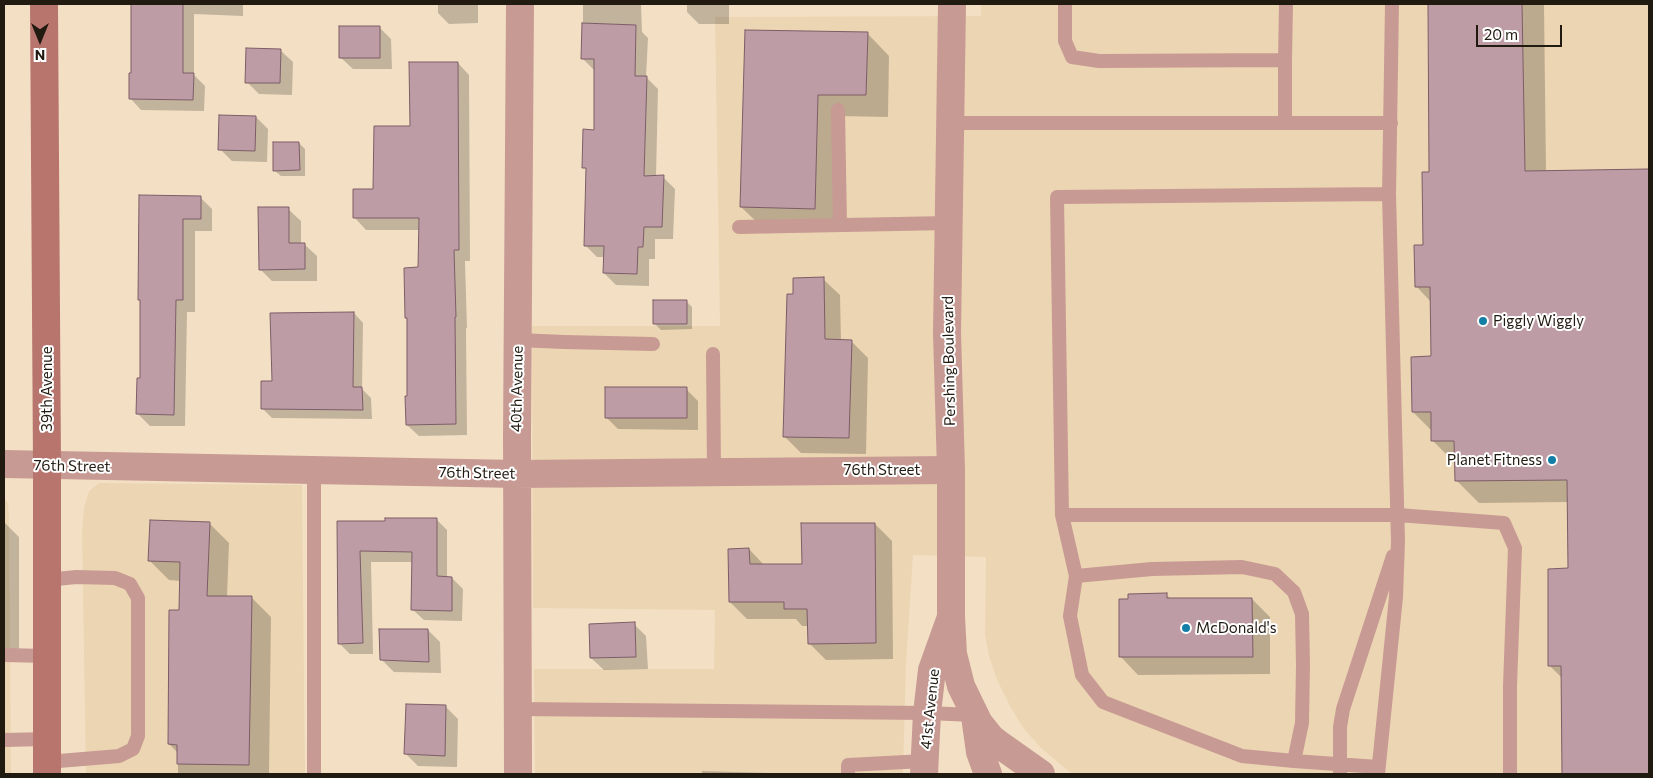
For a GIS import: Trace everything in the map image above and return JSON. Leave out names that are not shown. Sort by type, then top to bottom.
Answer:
[{"type":"main road","name":"39th Avenue","points":[[44,4],[47,758]]},
{"type":"street","name":"40th Avenue","points":[[518,774],[516,474],[520,4]]},
{"type":"street","name":"Pershing Boulevard","points":[[952,4],[947,333],[951,470],[951,617],[954,663],[961,686],[974,715],[991,738],[1037,773]]},
{"type":"street","name":"76th Street","points":[[4,464],[516,474],[951,470]]},
{"type":"street","name":"41st Avenue","points":[[924,768],[932,670],[951,617]]},
{"type":"street","name":"Pershing Boulevard","points":[[974,715],[980,752],[988,774]]},
{"type":"lane","points":[[1065,4],[1065,41],[1072,57],[1098,62],[1285,60]]},
{"type":"lane","points":[[1285,122],[1286,4]]},
{"type":"lane","points":[[1389,194],[1057,197],[1062,515],[1076,576],[1070,616],[1082,675],[1103,702],[1242,756],[1294,761],[1340,769],[1378,771],[1396,597],[1398,541],[1389,194],[1392,4]]},
{"type":"lane","points":[[838,110],[840,225]]},
{"type":"lane","points":[[950,123],[1391,123]]},
{"type":"lane","points":[[739,227],[948,223]]},
{"type":"lane","points":[[518,340],[653,344]]},
{"type":"lane","points":[[712,354],[714,472]]},
{"type":"lane","points":[[314,470],[314,774]]},
{"type":"lane","points":[[1062,515],[1398,515],[1504,523],[1515,548],[1510,686],[1510,774]]},
{"type":"lane","points":[[1340,769],[1340,727],[1343,709],[1398,541]]},
{"type":"lane","points":[[1076,576],[1152,569],[1242,567],[1275,574],[1294,592],[1302,614],[1302,723],[1294,761]]},
{"type":"lane","points":[[4,740],[47,758],[119,756],[133,749],[138,736],[138,598],[130,584],[115,578],[47,580]]},
{"type":"lane","points":[[4,655],[47,656]]},
{"type":"lane","points":[[518,709],[974,715]]},
{"type":"lane","points":[[848,774],[848,765],[924,768]]},
{"type":"shaded area","points":[[981,4],[1649,4],[1649,774],[1072,774],[1041,748],[1024,729],[997,680],[989,656],[985,635],[986,557],[913,555],[906,663],[903,774],[535,774],[534,669],[714,669],[715,610],[533,608],[532,326],[720,326],[715,17],[981,16]]},
{"type":"shaded area","points":[[99,483],[302,485],[305,774],[86,774],[82,530],[84,508],[89,491]]},
{"type":"shaded area","points":[[4,499],[8,503],[9,518],[11,774],[4,774]]},
{"type":"building","points":[[131,4],[183,4],[183,73],[194,73],[193,100],[129,99]]},
{"type":"building","name":"Planet Fitness","points":[[1428,4],[1522,4],[1525,171],[1649,169],[1649,774],[1562,774],[1561,666],[1548,666],[1548,569],[1568,568],[1567,480],[1455,481],[1454,441],[1431,441],[1431,412],[1412,412],[1411,357],[1431,356],[1430,287],[1415,287],[1414,245],[1423,245],[1422,172],[1429,172]]},
{"type":"building","points":[[582,23],[636,25],[635,76],[647,76],[644,176],[664,175],[662,227],[644,227],[643,247],[638,247],[637,274],[603,273],[604,246],[584,246],[586,168],[582,168],[583,129],[594,130],[594,59],[581,59]]},
{"type":"building","points":[[339,26],[380,26],[380,58],[339,58]]},
{"type":"building","points":[[745,30],[868,32],[866,95],[818,95],[815,209],[740,207]]},
{"type":"building","points":[[246,48],[281,49],[280,83],[245,83]]},
{"type":"building","points":[[409,62],[458,62],[459,250],[454,250],[456,424],[406,425],[407,318],[405,318],[404,268],[418,267],[419,218],[353,218],[353,189],[373,189],[374,126],[410,126]]},
{"type":"building","points":[[219,115],[256,116],[255,151],[218,150]]},
{"type":"building","points":[[273,142],[299,142],[300,170],[273,171]]},
{"type":"building","points":[[139,195],[201,196],[201,219],[183,219],[183,300],[176,300],[174,415],[136,414],[137,378],[140,378],[140,300],[138,300]]},
{"type":"building","points":[[258,207],[289,207],[289,243],[305,243],[305,269],[259,270]]},
{"type":"building","points":[[824,277],[825,339],[852,340],[849,438],[783,437],[787,294],[793,294],[793,278]]},
{"type":"building","points":[[653,300],[687,300],[687,324],[653,324]]},
{"type":"building","points":[[354,312],[353,387],[362,387],[363,410],[261,409],[261,381],[272,381],[270,313]]},
{"type":"building","points":[[605,387],[687,387],[687,418],[605,418]]},
{"type":"building","points":[[385,518],[437,518],[437,576],[452,577],[452,611],[411,610],[412,552],[360,551],[363,643],[338,644],[337,521],[385,521]]},
{"type":"building","points":[[150,520],[210,522],[207,596],[252,596],[249,765],[177,764],[177,745],[168,744],[169,610],[179,610],[180,562],[148,561]]},
{"type":"building","points":[[801,523],[875,523],[876,643],[808,644],[807,609],[784,609],[784,602],[729,602],[728,549],[749,548],[750,564],[802,564]]},
{"type":"building","name":"McDonald's","points":[[1167,593],[1167,598],[1252,598],[1253,657],[1119,657],[1119,599],[1128,599],[1128,594]]},
{"type":"building","points":[[635,622],[636,657],[590,658],[589,624]]},
{"type":"building","points":[[379,629],[428,629],[429,662],[380,660]]},
{"type":"building","points":[[406,704],[446,705],[445,756],[404,754]]},
{"type":"place","name":"Piggly Wiggly","points":[[1483,321]]},
{"type":"place","name":"Planet Fitness","points":[[1552,460]]},
{"type":"place","name":"McDonald's","points":[[1186,628]]}]
